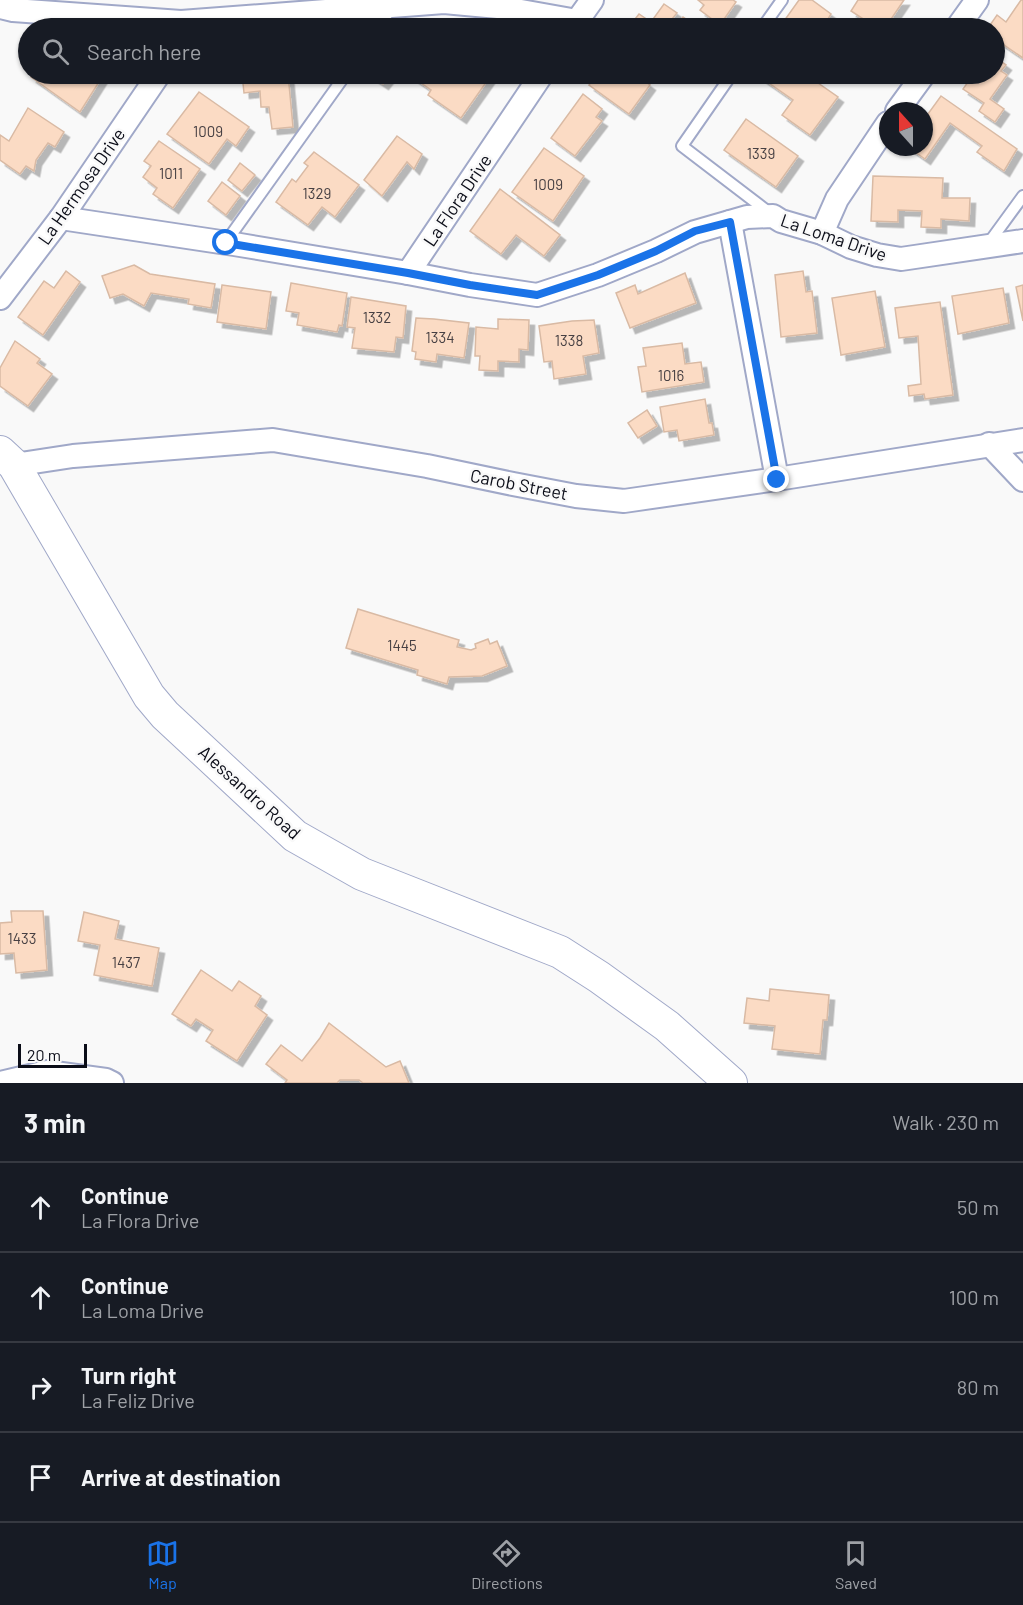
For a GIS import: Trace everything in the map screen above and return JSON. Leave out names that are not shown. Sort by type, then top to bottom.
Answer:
[{"type":"street","points":[[579,18],[592,0]]},
{"type":"street","points":[[964,18],[977,0]]},
{"type":"street","points":[[255,18],[444,2],[498,7],[544,18]]},
{"type":"street","points":[[4,11],[92,18]]},
{"type":"street","name":"La Hermosa Drive","points":[[0,298],[61,218],[152,84]]},
{"type":"street","name":"La Flora Drive","points":[[408,273],[535,84]]},
{"type":"street","points":[[904,102],[917,84]]},
{"type":"street","points":[[822,233],[837,199],[879,136]]},
{"type":"street","name":"La Loma Drive","points":[[408,273],[537,295],[598,275],[656,251],[695,231],[747,217],[773,216],[822,233],[851,247],[901,259],[1023,241]]},
{"type":"street","points":[[61,218],[408,273]]},
{"type":"street","points":[[730,222],[777,480]]},
{"type":"street","name":"Carob Street","points":[[7,459],[273,440],[427,466],[576,496],[624,501],[777,480],[1023,440]]},
{"type":"street","points":[[989,444],[1023,480]]},
{"type":"street","name":"Alessandro Road","points":[[7,459],[149,696],[165,715],[295,836],[362,874],[560,952],[667,1026],[732,1083]]},
{"type":"street","points":[[0,1083],[47,1072],[106,1080],[112,1083]]},
{"type":"lane","points":[[769,18],[782,0]]},
{"type":"lane","points":[[384,18],[394,5]]},
{"type":"lane","points":[[226,243],[339,84]]},
{"type":"lane","points":[[725,84],[681,146],[773,216]]},
{"type":"lane","points":[[986,246],[1023,196]]},
{"type":"building","points":[[698,0],[733,0],[736,2],[725,18],[711,18],[700,10],[704,5]]},
{"type":"building","points":[[799,0],[812,0],[831,14],[829,18],[786,18]]},
{"type":"building","points":[[858,0],[904,0],[892,18],[862,18],[851,11]]},
{"type":"building","points":[[1023,0],[1023,58],[1005,46],[1006,22]]},
{"type":"building","points":[[664,4],[677,13],[673,18],[654,18]]},
{"type":"building","points":[[41,84],[98,84],[80,112]]},
{"type":"building","points":[[243,84],[289,84],[293,127],[272,129],[269,107],[261,107],[260,91],[244,93]]},
{"type":"building","points":[[422,84],[485,84],[461,118],[428,95],[431,90]]},
{"type":"building","points":[[649,84],[650,85],[629,114],[589,85]]},
{"type":"building","points":[[770,84],[819,84],[838,97],[810,135],[782,115],[793,100]]},
{"type":"building","points":[[967,84],[1001,84],[990,99],[1004,109],[995,122],[979,111],[984,103],[963,89]]},
{"type":"building","points":[[199,92],[249,127],[236,146],[227,139],[209,164],[167,134]]},
{"type":"building","points":[[583,94],[602,109],[596,117],[602,121],[575,156],[551,138]]},
{"type":"building","points":[[941,96],[1017,149],[1004,171],[977,152],[982,146],[950,123],[933,147],[933,107]]},
{"type":"building","points":[[28,108],[64,132],[55,147],[48,143],[36,160],[34,171],[26,166],[20,174],[0,160],[0,135],[9,141]]},
{"type":"building","points":[[746,119],[798,156],[776,187],[724,150]]},
{"type":"building","points":[[397,136],[422,154],[414,169],[407,162],[382,196],[364,180]]},
{"type":"building","points":[[159,141],[200,169],[173,208],[153,194],[157,188],[143,177],[151,166],[144,161]]},
{"type":"building","points":[[544,148],[584,176],[553,221],[512,192]]},
{"type":"building","points":[[314,152],[359,185],[335,217],[322,207],[308,225],[276,202],[292,179],[296,182],[308,166],[304,163]]},
{"type":"building","points":[[240,163],[255,175],[242,191],[228,180]]},
{"type":"building","points":[[873,176],[943,178],[942,198],[970,198],[969,221],[941,219],[941,228],[921,227],[922,211],[898,210],[898,222],[871,221]]},
{"type":"building","points":[[222,182],[240,196],[226,215],[208,201]]},
{"type":"building","points":[[500,189],[560,235],[544,256],[516,235],[501,254],[470,231]]},
{"type":"building","points":[[134,265],[150,274],[215,284],[211,308],[188,304],[189,299],[151,293],[144,306],[123,294],[110,298],[102,276]]},
{"type":"building","points":[[66,271],[80,282],[43,335],[18,317],[44,281],[54,288]]},
{"type":"building","points":[[803,271],[806,292],[812,291],[817,333],[781,337],[775,275]]},
{"type":"building","points":[[685,273],[696,303],[630,328],[616,293],[635,285],[638,294]]},
{"type":"building","points":[[291,283],[347,293],[342,326],[339,325],[337,332],[297,325],[299,313],[286,311]]},
{"type":"building","points":[[222,285],[271,292],[266,329],[217,322]]},
{"type":"building","points":[[1023,285],[1023,321],[1016,287]]},
{"type":"building","points":[[1003,288],[1009,323],[958,334],[952,296]]},
{"type":"building","points":[[875,291],[885,347],[841,355],[832,298]]},
{"type":"building","points":[[351,297],[406,306],[403,338],[396,337],[394,352],[352,348],[355,328],[347,327]]},
{"type":"building","points":[[940,302],[953,395],[925,399],[924,394],[909,396],[908,386],[921,384],[918,336],[899,338],[895,308]]},
{"type":"building","points":[[416,318],[469,323],[464,358],[437,354],[436,362],[415,359],[416,352],[412,351]]},
{"type":"building","points":[[498,319],[529,320],[528,350],[519,349],[519,362],[498,361],[498,371],[479,370],[480,356],[475,356],[476,327],[498,329]]},
{"type":"building","points":[[594,320],[599,353],[583,356],[586,374],[554,379],[552,361],[544,362],[539,326]]},
{"type":"building","points":[[15,341],[40,359],[37,363],[52,374],[28,406],[0,386],[0,368]]},
{"type":"building","points":[[682,343],[685,364],[701,362],[704,382],[642,392],[638,367],[646,366],[643,348]]},
{"type":"building","points":[[705,399],[709,423],[712,423],[714,435],[679,441],[677,430],[664,432],[660,407]]},
{"type":"building","points":[[647,410],[657,426],[638,438],[628,423]]},
{"type":"building","points":[[358,609],[459,640],[457,647],[471,650],[476,648],[475,644],[488,639],[490,644],[497,641],[507,666],[482,676],[449,677],[447,684],[417,675],[418,670],[346,648]]},
{"type":"building","points":[[11,911],[43,911],[47,970],[16,973],[14,953],[0,954],[0,923],[12,922]]},
{"type":"building","points":[[84,912],[119,921],[115,939],[159,948],[152,986],[94,975],[100,945],[78,941]]},
{"type":"building","points":[[201,970],[232,991],[239,981],[261,996],[255,1006],[267,1015],[237,1061],[206,1041],[213,1030],[196,1019],[191,1026],[172,1014]]},
{"type":"building","points":[[770,989],[829,995],[827,1020],[823,1020],[820,1054],[772,1049],[775,1026],[744,1023],[747,998],[769,1001]]},
{"type":"building","points":[[329,1023],[386,1067],[400,1061],[409,1083],[363,1083],[359,1080],[340,1080],[337,1083],[285,1083],[287,1080],[266,1064],[281,1045],[302,1061]]},
{"type":"route","points":[[226,243],[537,295],[598,275],[656,251],[695,231],[730,222],[777,480]]}]
